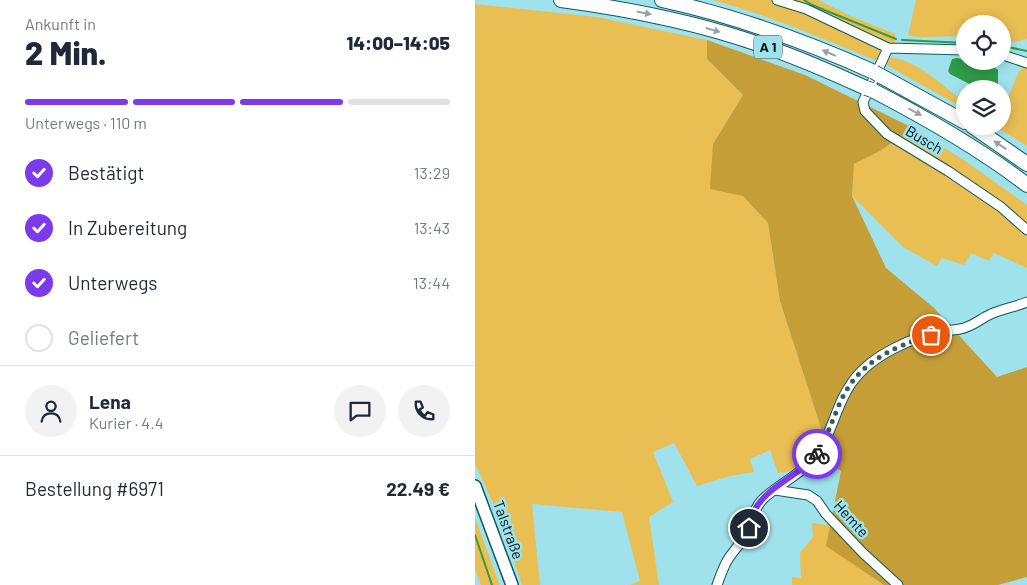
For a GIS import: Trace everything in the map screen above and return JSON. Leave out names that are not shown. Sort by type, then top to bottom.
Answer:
[{"type":"highway","name":"A 1","points":[[561,0],[644,13],[707,29],[768,47],[811,64],[869,89],[947,130],[1027,185]]},
{"type":"highway","name":"A 1","points":[[662,0],[709,12],[812,45],[876,74],[956,117]]},
{"type":"highway","points":[[985,135],[1027,164]]},
{"type":"main road","name":"Talstraße","points":[[475,486],[512,585]]},
{"type":"street","points":[[777,0],[806,9],[889,48],[956,50]]},
{"type":"street","name":"Busch","points":[[889,48],[863,102],[865,110],[887,134],[948,171],[1001,207],[1027,230]]},
{"type":"street","points":[[1011,58],[1027,63]]},
{"type":"street","points":[[717,585],[728,558],[736,551],[744,538],[756,509],[762,500],[784,481],[799,473],[816,456],[827,435],[839,404],[860,372],[884,354],[917,339],[944,331],[961,329],[976,323],[990,314],[1027,302]]},
{"type":"street","name":"Hemte","points":[[775,490],[808,495],[817,501],[826,514],[863,553],[898,585]]},
{"type":"shaded area","points":[[713,0],[818,0],[895,34],[895,44],[878,39],[880,56],[877,61],[775,20]]},
{"type":"shaded area","points":[[916,0],[1027,0],[1027,39],[1011,41],[1011,15],[956,15],[956,36],[919,37],[908,35]]},
{"type":"shaded area","points":[[475,4],[597,17],[707,40],[707,59],[743,95],[713,144],[743,196],[768,223],[780,301],[821,428],[817,456],[797,470],[778,473],[770,450],[750,459],[754,472],[730,476],[697,486],[674,443],[653,452],[673,502],[649,517],[659,585],[630,585],[640,581],[622,512],[532,504],[540,585],[522,585],[498,515],[475,463]]},
{"type":"shaded area","points":[[707,40],[805,75],[913,128],[880,151],[854,164],[852,196],[886,268],[934,308],[997,377],[1027,367],[1027,577],[998,585],[884,585],[826,546],[841,471],[817,456],[821,428],[780,301],[768,223],[743,196],[710,189],[713,144],[743,95],[707,59]]},
{"type":"shaded area","points":[[890,58],[900,59],[920,68],[956,95],[956,104],[888,66],[886,62]]},
{"type":"shaded area","points":[[956,58],[956,70],[998,70],[998,80],[962,80],[948,71],[952,59]]},
{"type":"shaded area","points":[[1025,65],[1027,67],[1027,146],[1009,135],[1011,135],[1011,90],[1018,73]]},
{"type":"shaded area","points":[[913,128],[965,161],[1027,205],[1027,268],[994,253],[989,261],[971,253],[964,265],[942,258],[937,266],[903,247],[852,196],[854,164],[880,151]]},
{"type":"shaded area","points":[[475,518],[499,585],[481,585],[475,569]]},
{"type":"shaded area","points":[[812,523],[830,525],[827,546],[884,585],[792,585],[792,577],[801,578],[800,553],[813,537]]},
{"type":"waterway","points":[[804,0],[896,39]]},
{"type":"waterway","points":[[902,40],[956,43]]},
{"type":"waterway","points":[[1011,48],[1027,51]]},
{"type":"waterway","points":[[475,535],[492,585]]},
{"type":"way so far","points":[[817,454],[827,435],[839,404],[860,372],[884,354],[917,339],[931,335]]},
{"type":"route","points":[[749,528],[756,509],[762,500],[784,481],[799,473],[817,454]]}]
